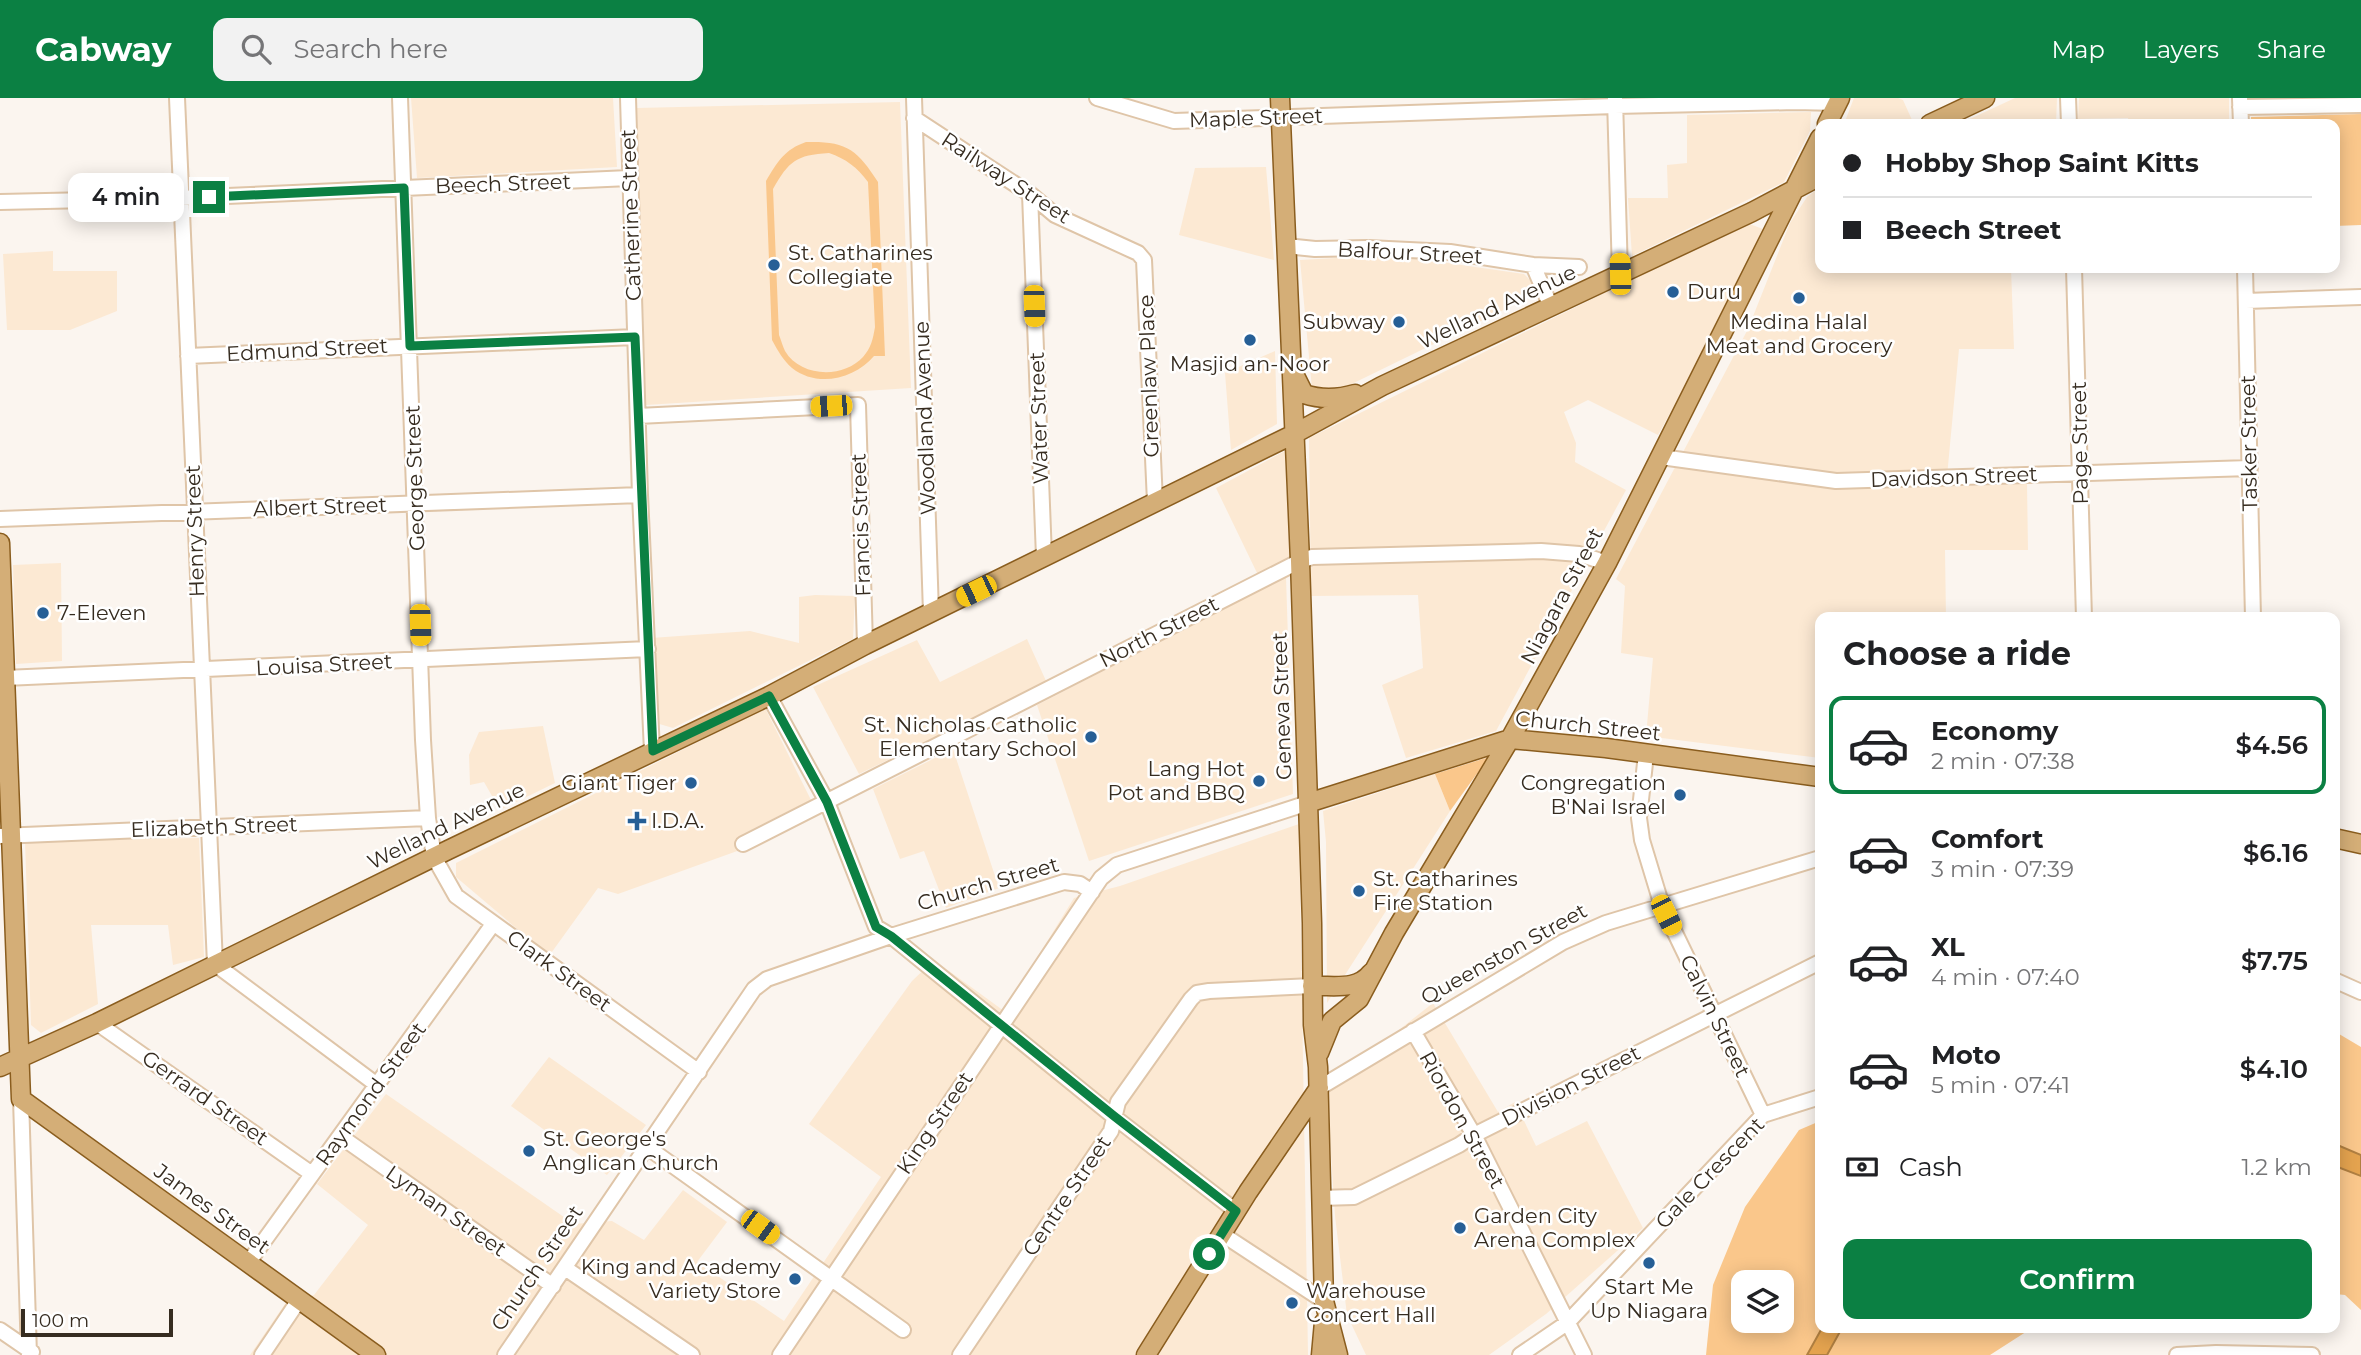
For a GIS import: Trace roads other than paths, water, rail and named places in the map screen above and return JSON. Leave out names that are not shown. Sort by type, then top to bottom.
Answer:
[{"type":"main road","name":"Geneva Street","points":[[1280,98],[1300,561],[1313,1025],[1318,1056],[1325,1307],[1321,1355]]},
{"type":"main road","points":[[1941,119],[1985,98]]},
{"type":"main road","points":[[1830,119],[1839,100]]},
{"type":"main road","points":[[1837,119],[1839,100]]},
{"type":"main road","name":"Niagara Street","points":[[1318,1056],[1332,1021],[1359,999],[1371,972],[1510,739],[1607,563],[1815,148]]},
{"type":"main road","name":"Welland Avenue","points":[[0,1067],[97,1023],[769,696],[865,645],[1294,434],[1382,386],[1752,212],[1815,178]]},
{"type":"main road","points":[[1290,366],[1304,394],[1318,398],[1342,397],[1382,386]]},
{"type":"main road","points":[[0,543],[5,835],[21,1099]]},
{"type":"main road","name":"Church Street","points":[[1308,803],[1510,739],[1606,748],[1815,776]]},
{"type":"main road","points":[[2340,839],[2361,844]]},
{"type":"main road","points":[[1312,986],[1350,986],[1366,980],[1371,972]]},
{"type":"main road","points":[[1146,1355],[1236,1211],[1319,1088]]},
{"type":"main road","name":"James Street","points":[[21,1099],[376,1355]]},
{"type":"main road","name":"Geneva Street","points":[[1325,1307],[1338,1355]]},
{"type":"street","name":"Henry Street","points":[[177,98],[215,964]]},
{"type":"street","name":"George Street","points":[[400,98],[428,818],[434,857]]},
{"type":"street","name":"Catherine Street","points":[[628,98],[640,495],[653,751]]},
{"type":"street","name":"Woodland Avenue","points":[[914,98],[931,613]]},
{"type":"street","name":"Maple Street","points":[[1097,98],[1174,121],[1615,102],[1839,100]]},
{"type":"street","points":[[2068,98],[2069,119]]},
{"type":"street","points":[[1615,102],[1620,274]]},
{"type":"street","points":[[2240,103],[2361,105]]},
{"type":"street","name":"Railway Street","points":[[914,118],[1030,194],[1055,215],[1138,253]]},
{"type":"street","name":"Beech Street","points":[[0,202],[181,198],[629,178]]},
{"type":"street","name":"Water Street","points":[[1030,194],[1044,557]]},
{"type":"street","name":"Balfour Street","points":[[1286,246],[1450,252],[1533,265],[1579,267]]},
{"type":"street","name":"Greenlaw Place","points":[[1138,253],[1144,260],[1155,502]]},
{"type":"street","points":[[1533,265],[1551,307]]},
{"type":"street","name":"Page Street","points":[[2074,273],[2084,612]]},
{"type":"street","name":"Tasker Street","points":[[2245,273],[2253,612]]},
{"type":"street","points":[[2246,301],[2361,297]]},
{"type":"street","name":"Edmund Street","points":[[188,356],[635,337]]},
{"type":"street","name":"Francis Street","points":[[638,416],[858,405],[865,645]]},
{"type":"street","name":"Davidson Street","points":[[1661,457],[1836,481],[2250,468]]},
{"type":"street","name":"Albert Street","points":[[0,519],[640,495]]},
{"type":"street","name":"North Street","points":[[743,844],[1312,557],[1541,551],[1579,554],[1607,563]]},
{"type":"street","name":"Louisa Street","points":[[2,679],[648,649]]},
{"type":"street","points":[[769,696],[827,802],[876,927],[891,936],[1236,1211]]},
{"type":"street","name":"Calvin Street","points":[[1646,754],[1639,818],[1642,840],[1661,906],[1763,1115]]},
{"type":"street","name":"Church Street","points":[[505,1355],[754,989],[767,979],[1064,881],[1080,884],[1092,892],[1101,878],[1117,865],[1308,803]]},
{"type":"street","name":"Elizabeth Street","points":[[5,835],[428,818]]},
{"type":"street","name":"Clark Street","points":[[434,857],[456,897],[699,1072]]},
{"type":"street","name":"Queenston Street","points":[[1319,1088],[1563,942],[1606,923],[1815,860]]},
{"type":"street","name":"King Street","points":[[780,1355],[1092,892]]},
{"type":"street","name":"Raymond Street","points":[[248,1263],[493,924]]},
{"type":"street","name":"Division Street","points":[[1320,1198],[1354,1197],[1815,963]]},
{"type":"street","points":[[215,964],[377,1085]]},
{"type":"street","points":[[2340,983],[2361,992]]},
{"type":"street","name":"Centre Street","points":[[960,1355],[1111,1131],[1118,1102],[1197,993],[1312,986]]},
{"type":"street","name":"Gerrard Street","points":[[97,1023],[312,1174]]},
{"type":"street","name":"Riordon Street","points":[[1413,1031],[1474,1135],[1584,1355]]},
{"type":"street","points":[[21,1099],[31,1353]]},
{"type":"street","name":"Gale Crescent","points":[[1520,1355],[1567,1322],[1763,1115],[1815,1099]]},
{"type":"street","name":"Lyman Street","points":[[340,1136],[553,1286]]},
{"type":"street","points":[[647,1147],[903,1330]]},
{"type":"street","points":[[1222,1234],[1325,1307]]},
{"type":"street","points":[[565,1268],[692,1355]]},
{"type":"street","points":[[262,1355],[299,1300]]},
{"type":"street","points":[[0,1330],[31,1353]]},
{"type":"street","points":[[2177,1355],[2312,1355]]},
{"type":"place","name":"St. Catharines Collegiate","points":[[774,265]]},
{"type":"place","name":"Duru","points":[[1673,292]]},
{"type":"place","name":"Medina Halal Meat and Grocery","points":[[1799,298]]},
{"type":"place","name":"Subway","points":[[1399,322]]},
{"type":"place","name":"Masjid an-Noor","points":[[1250,340]]},
{"type":"place","name":"7-Eleven","points":[[43,613]]},
{"type":"place","name":"St. Nicholas Catholic Elementary School","points":[[1091,737]]},
{"type":"place","name":"Lang Hot Pot and BBQ","points":[[1259,781]]},
{"type":"place","name":"Giant Tiger","points":[[691,783]]},
{"type":"place","name":"Congregation B'Nai Israel","points":[[1680,795]]},
{"type":"place","name":"I.D.A.","points":[[637,821]]},
{"type":"place","name":"St. Catharines Fire Station","points":[[1359,891]]},
{"type":"place","name":"St. George's Anglican Church","points":[[529,1151]]},
{"type":"place","name":"Garden City Arena Complex","points":[[1460,1228]]},
{"type":"place","name":"Start Me Up Niagara","points":[[1649,1263]]},
{"type":"place","name":"King and Academy Variety Store","points":[[795,1279]]},
{"type":"place","name":"Warehouse Concert Hall","points":[[1292,1303]]}]
